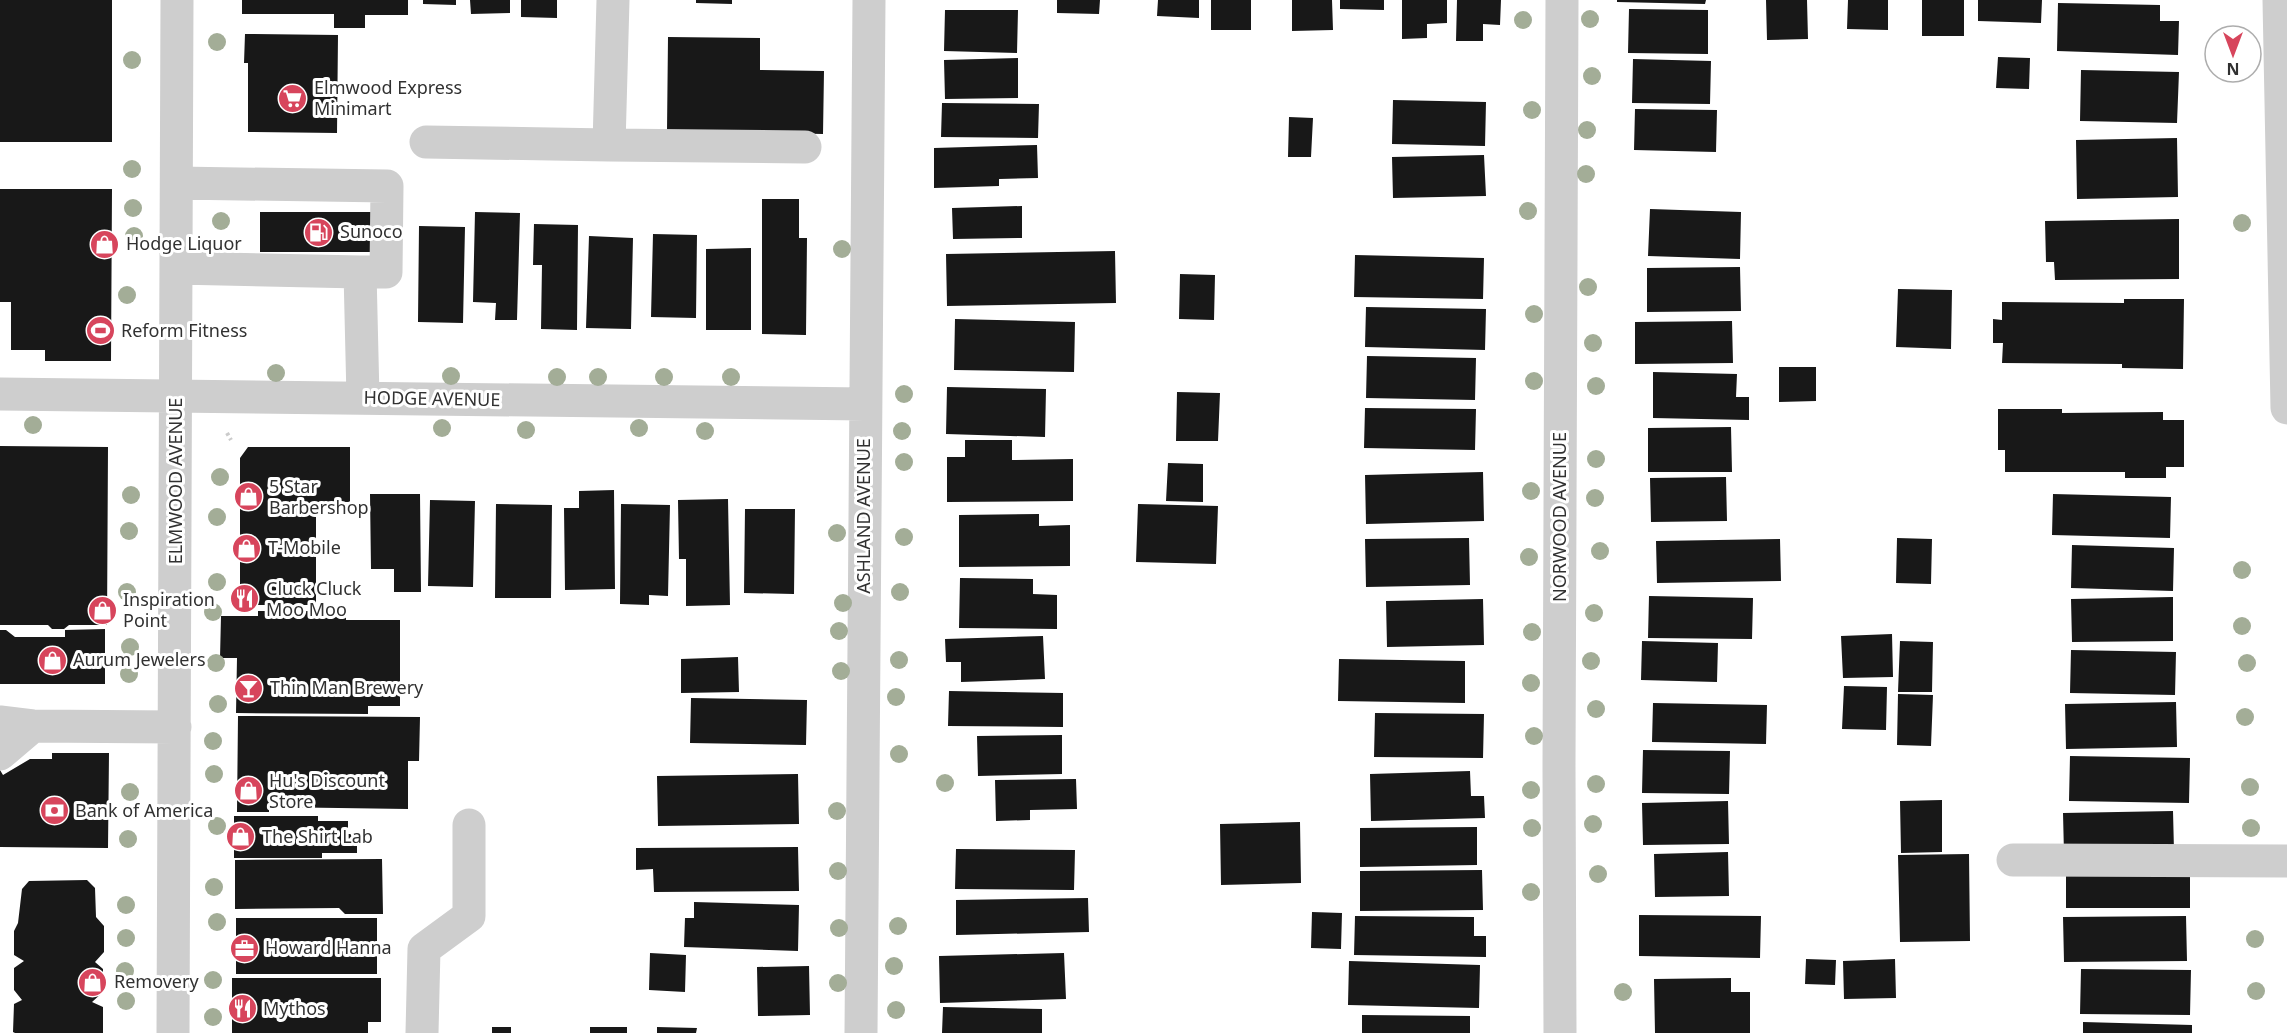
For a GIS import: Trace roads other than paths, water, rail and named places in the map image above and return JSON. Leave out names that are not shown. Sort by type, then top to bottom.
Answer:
[{"type":"street","name":"ELMWOOD AVENUE","points":[[173,1033],[177,0]]},
{"type":"street","points":[[609,145],[613,0]]},
{"type":"street","name":"ASHLAND AVENUE","points":[[861,1033],[869,0]]},
{"type":"street","name":"NORWOOD AVENUE","points":[[1560,1033],[1562,0]]},
{"type":"street","points":[[2279,0],[2287,408]]},
{"type":"street","points":[[426,142],[805,147]]},
{"type":"street","points":[[176,268],[386,272],[387,186],[177,183]]},
{"type":"street","points":[[360,272],[363,398]]},
{"type":"street","name":"HODGE AVENUE","points":[[0,394],[865,404]]},
{"type":"street","points":[[0,722],[33,726],[175,727]]},
{"type":"street","points":[[0,754],[33,726]]},
{"type":"street","points":[[423,1033],[424,949],[469,916],[469,825]]},
{"type":"street","points":[[2013,860],[2287,861]]},
{"type":"place","name":"Elmwood Express Minimart","points":[[293,98]]},
{"type":"place","name":"Sunoco","points":[[319,232]]},
{"type":"place","name":"Hodge Liquor","points":[[105,244]]},
{"type":"place","name":"Reform Fitness","points":[[100,331]]},
{"type":"place","name":"5 Star Barbershop","points":[[248,497]]},
{"type":"place","name":"T-Mobile","points":[[247,548]]},
{"type":"place","name":"Cluck Cluck Moo Moo","points":[[245,599]]},
{"type":"place","name":"Inspiration Point","points":[[102,610]]},
{"type":"place","name":"Aurum Jewelers","points":[[52,660]]},
{"type":"place","name":"Thin Man Brewery","points":[[249,688]]},
{"type":"place","name":"Hu's Discount Store","points":[[248,791]]},
{"type":"place","name":"Bank of America","points":[[54,811]]},
{"type":"place","name":"The Shirt Lab","points":[[241,837]]},
{"type":"place","name":"Howard Hanna","points":[[244,948]]},
{"type":"place","name":"Removery","points":[[93,982]]},
{"type":"place","name":"Mythos","points":[[242,1009]]}]
